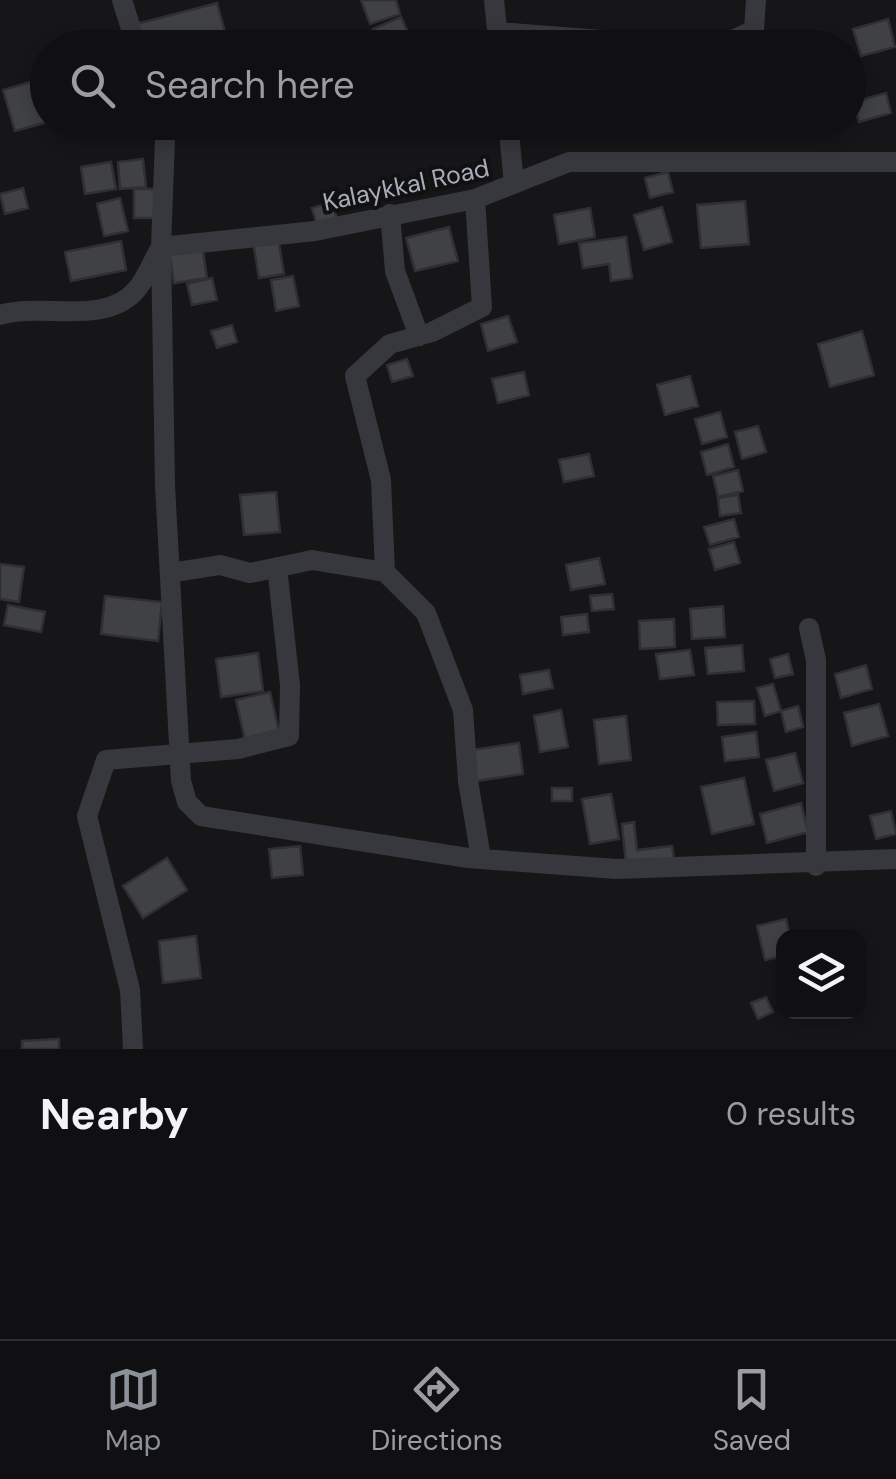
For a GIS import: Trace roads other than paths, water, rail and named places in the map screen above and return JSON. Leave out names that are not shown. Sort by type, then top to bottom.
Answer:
[{"type":"street","points":[[122,0],[131,30]]},
{"type":"street","points":[[494,0],[497,30]]},
{"type":"street","points":[[754,30],[756,0]]},
{"type":"street","points":[[165,140],[160,246],[179,752],[187,802],[201,816],[481,858],[617,869],[816,866],[896,859]]},
{"type":"street","points":[[510,140],[514,184]]},
{"type":"street","name":"Kalaykkal Road","points":[[160,246],[315,231],[475,199],[568,162],[896,162]]},
{"type":"street","points":[[384,572],[380,480],[356,376],[390,344],[419,336],[482,307],[475,199]]},
{"type":"street","points":[[390,214],[395,271],[419,336]]},
{"type":"street","points":[[0,316],[30,308],[106,310],[136,291],[160,246]]},
{"type":"street","points":[[170,573],[220,565],[250,572],[312,560],[384,572],[426,613],[463,710],[468,781],[481,858]]},
{"type":"street","points":[[133,1049],[130,990],[87,816],[106,760],[238,749],[288,736],[290,685],[276,567]]},
{"type":"street","points":[[809,628],[816,660],[816,866]]}]
